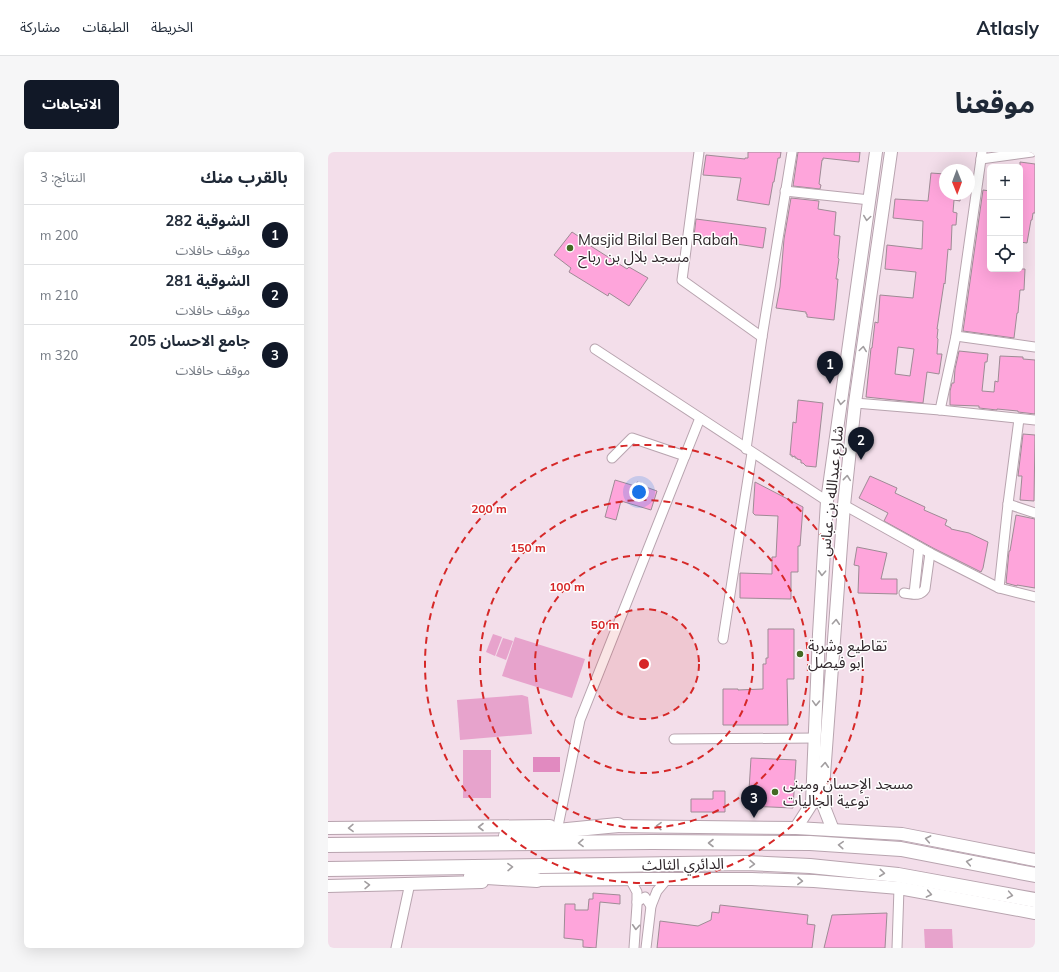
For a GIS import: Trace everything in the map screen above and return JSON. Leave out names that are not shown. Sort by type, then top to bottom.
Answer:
[{"type":"highway","points":[[405,845],[618,826]]},
{"type":"highway","name":"الدائري الثالث","points":[[328,845],[652,842],[810,843],[901,850],[1035,875]]},
{"type":"highway","name":"الدائري الثالث","points":[[328,869],[747,863],[810,866],[898,875],[1035,900]]},
{"type":"highway","points":[[373,868],[537,880]]},
{"type":"main road","name":"شارع عبدالله بن عباس","points":[[796,828],[812,803],[819,634],[827,501],[876,152]]},
{"type":"main road","name":"شارع عبدالله بن عباس","points":[[833,830],[822,802],[844,505],[855,403],[890,152]]},
{"type":"main road","points":[[328,828],[558,826],[796,828],[902,834],[1035,860]]},
{"type":"main road","points":[[328,886],[630,879],[752,879],[814,881],[899,888],[1035,913]]},
{"type":"street","points":[[700,152],[682,280],[762,337]]},
{"type":"street","points":[[723,638],[749,451],[762,337],[792,152]]},
{"type":"street","points":[[940,410],[956,336],[981,155],[1032,152]]},
{"type":"street","points":[[786,191],[870,200]]},
{"type":"street","points":[[956,336],[1034,347],[1035,337]]},
{"type":"street","points":[[595,350],[827,501]]},
{"type":"street","points":[[855,403],[1035,420]]},
{"type":"street","points":[[558,826],[580,720],[700,418]]},
{"type":"street","points":[[1000,588],[1008,504],[1019,419]]},
{"type":"street","points":[[612,458],[632,438],[685,456]]},
{"type":"street","points":[[1008,504],[1035,513]]},
{"type":"street","points":[[844,505],[930,553],[1000,588],[1035,597]]},
{"type":"street","points":[[914,594],[919,547]]},
{"type":"street","points":[[904,593],[920,594],[925,589],[930,553]]},
{"type":"street","points":[[674,739],[814,738]]},
{"type":"street","points":[[630,879],[637,892],[634,948]]},
{"type":"street","points":[[646,948],[651,906],[657,891],[667,879]]},
{"type":"street","points":[[396,948],[410,884]]},
{"type":"street","points":[[897,948],[899,888]]},
{"type":"street","points":[[637,902],[645,897],[651,906]]},
{"type":"shaded area","points":[[493,634],[502,637],[495,656],[486,652]]},
{"type":"shaded area","points":[[515,637],[585,659],[572,698],[502,676]]},
{"type":"shaded area","points":[[503,638],[513,641],[506,660],[496,656]]},
{"type":"shaded area","points":[[522,695],[528,697],[532,734],[460,740],[457,700]]},
{"type":"shaded area","points":[[463,750],[491,750],[491,798],[463,798]]},
{"type":"shaded area","points":[[533,757],[560,757],[560,772],[533,772]]},
{"type":"shaded area","points":[[924,929],[952,929],[953,948],[925,948]]},
{"type":"building","points":[[748,152],[781,152],[780,158],[778,158],[769,205],[737,200],[741,178],[703,175],[706,155],[745,159],[748,158]]},
{"type":"building","points":[[798,152],[860,152],[859,162],[823,158],[819,184],[821,185],[820,189],[793,186]]},
{"type":"building","points":[[1020,162],[1035,164],[1035,213],[1033,213],[1031,220],[1027,243],[1023,242],[1023,164],[1020,164]]},
{"type":"building","points":[[931,173],[939,174],[939,200],[954,200],[953,212],[957,213],[956,225],[952,225],[951,250],[948,249],[945,284],[944,283],[937,329],[937,354],[942,354],[939,374],[927,372],[923,403],[866,397],[875,322],[878,323],[880,295],[913,298],[916,272],[885,269],[887,245],[922,249],[923,221],[893,218],[895,199],[928,201]],"holes":[[[898,347],[914,349],[910,376],[895,374]]]},
{"type":"building","points":[[983,190],[987,191],[987,272],[1023,272],[1023,269],[1025,269],[1024,290],[1020,290],[1014,338],[963,331]]},
{"type":"building","points":[[791,198],[819,201],[818,209],[836,212],[834,235],[840,236],[834,320],[807,317],[806,312],[776,308],[780,287],[784,239]]},
{"type":"building","points":[[696,219],[766,228],[763,248],[730,243],[730,241],[694,236]]},
{"type":"building","points":[[572,232],[587,242],[586,243],[627,269],[629,267],[648,278],[629,306],[609,293],[608,296],[569,272],[571,268],[554,255]]},
{"type":"building","points":[[959,351],[988,354],[987,362],[985,362],[982,391],[994,392],[995,381],[998,382],[1000,356],[1023,357],[1023,359],[1035,360],[1035,414],[979,408],[979,406],[950,405],[950,391],[952,383],[954,383]]},
{"type":"building","points":[[798,400],[823,403],[816,467],[806,466],[801,463],[801,460],[790,455],[793,422],[796,423]]},
{"type":"building","points":[[1023,434],[1035,435],[1034,501],[1020,500],[1022,476],[1018,476]]},
{"type":"building","points":[[870,476],[897,488],[895,493],[925,507],[924,510],[947,520],[945,525],[951,529],[969,533],[988,542],[981,572],[884,521],[888,513],[859,498]]},
{"type":"building","points":[[615,480],[635,486],[637,482],[657,491],[651,510],[621,501],[616,520],[605,517]]},
{"type":"building","points":[[755,482],[803,507],[800,546],[798,546],[798,572],[791,572],[791,599],[740,598],[740,573],[772,574],[772,557],[776,557],[778,516],[755,515],[753,513]]},
{"type":"building","points":[[1016,515],[1035,519],[1035,588],[1006,583],[1009,551]]},
{"type":"building","points":[[857,547],[887,553],[881,579],[897,579],[897,594],[858,593],[859,566],[854,565]]},
{"type":"building","points":[[768,629],[794,629],[794,679],[787,679],[788,725],[723,725],[723,689],[763,689],[763,664],[766,664],[766,658],[768,658]]},
{"type":"building","points":[[751,758],[796,760],[793,808],[748,806]]},
{"type":"building","points":[[713,791],[725,791],[725,812],[691,812],[691,799],[713,799]]},
{"type":"building","points":[[593,893],[620,895],[620,904],[600,902],[596,948],[583,947],[583,940],[564,938],[565,904],[575,904],[575,910],[588,910],[589,899],[593,899]]},
{"type":"building","points":[[720,905],[808,915],[807,924],[815,925],[812,948],[657,948],[660,921],[698,926],[711,920],[712,912],[719,913]]},
{"type":"building","points":[[887,913],[885,948],[824,948],[832,915]]},
{"type":"place","name":"Masjid Bilal Ben Rabah مسجد بلال بن رباح","points":[[570,248]]},
{"type":"place","name":"الشوقية 282","points":[[830,384]]},
{"type":"place","name":"الشوقية 281","points":[[861,460]]},
{"type":"place","name":"تقاطيع وشربة ابو فيصل","points":[[800,654]]},
{"type":"place","name":"مسجد الإحسان ومبنى توعية الجاليات","points":[[775,792]]},
{"type":"place","name":"جامع الاحسان 205","points":[[754,818]]}]
